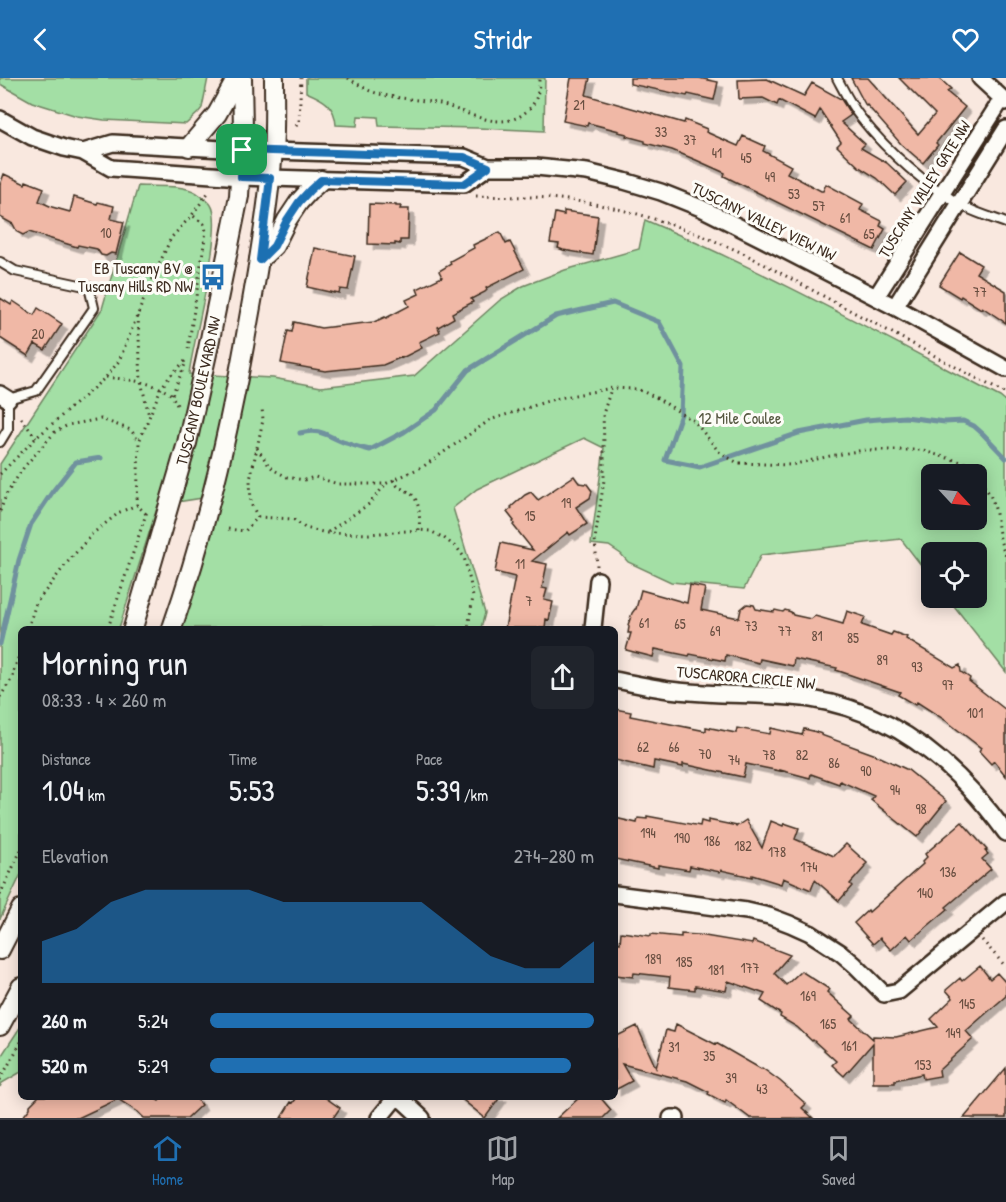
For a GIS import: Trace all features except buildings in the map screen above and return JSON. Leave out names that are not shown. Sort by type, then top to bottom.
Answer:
[{"type":"street","points":[[189,147],[217,114],[239,78]]},
{"type":"street","name":"TUSCANY BOULEVARD NW","points":[[134,626],[187,443],[239,196],[242,150],[239,78]]},
{"type":"street","points":[[173,626],[188,583],[216,482],[240,374],[260,260],[270,178],[273,150],[274,78]]},
{"type":"street","points":[[980,78],[1004,100]]},
{"type":"street","name":"TUSCANY VALLEY GATE NW","points":[[876,297],[1004,100]]},
{"type":"street","points":[[0,119],[32,136],[64,148],[83,152],[111,168],[241,177],[464,184],[488,167]]},
{"type":"street","points":[[895,307],[1006,129]]},
{"type":"street","name":"TUSCANY VALLEY VIEW NW","points":[[83,152],[113,143],[242,150],[464,157],[488,167],[536,167],[587,172],[661,192],[701,208],[895,307],[1006,369]]},
{"type":"street","points":[[260,260],[274,246],[299,202],[321,180]]},
{"type":"street","points":[[592,626],[598,580]]},
{"type":"street","name":"TUSCARORA CIRCLE NW","points":[[618,681],[678,691],[813,700],[859,711],[901,731],[937,756],[998,821],[1006,833]]},
{"type":"street","points":[[618,894],[747,911],[769,916],[810,933],[841,953],[884,994],[899,991],[1006,902]]},
{"type":"street","points":[[0,950],[18,915]]},
{"type":"street","points":[[3,1021],[18,993]]},
{"type":"street","points":[[3,1021],[18,1004]]},
{"type":"street","points":[[379,1118],[395,1100]]},
{"type":"street","points":[[402,1100],[422,1118]]},
{"type":"lane","points":[[837,78],[859,116],[906,165],[959,204],[1006,223]]},
{"type":"lane","points":[[0,262],[15,271],[89,287],[94,308],[36,391],[4,397],[8,429],[0,442]]},
{"type":"path","points":[[296,126],[299,122],[300,78]]},
{"type":"path","points":[[348,78],[369,90],[439,104],[497,122],[511,120],[530,108],[539,91],[539,78]]},
{"type":"path","points":[[0,474],[36,438],[106,376],[118,361],[171,238],[208,193]]},
{"type":"path","points":[[476,196],[559,199],[656,218],[745,254],[1006,394]]},
{"type":"path","points":[[172,395],[187,358],[206,231],[204,225],[192,215]]},
{"type":"path","points":[[138,314],[141,381],[149,418]]},
{"type":"path","points":[[146,514],[137,505],[139,442],[161,388],[187,358]]},
{"type":"path","points":[[106,376],[141,381],[161,388],[172,395],[178,413]]},
{"type":"path","points":[[598,580],[595,539],[604,480],[603,414],[612,388]]},
{"type":"path","points":[[327,533],[369,504],[385,484],[424,466],[490,420],[554,399],[612,388],[637,389],[657,398],[695,422],[720,453],[738,463],[791,465],[864,450],[920,450],[966,464]]},
{"type":"path","points":[[258,517],[250,504],[250,480],[263,420],[261,408]]},
{"type":"path","points":[[0,511],[7,493],[24,467],[55,432],[68,425],[101,419],[131,430],[139,442]]},
{"type":"path","points":[[257,448],[274,470],[287,477],[304,480],[315,477],[338,484],[385,484]]},
{"type":"path","points":[[393,480],[398,488],[409,491],[417,499],[420,516],[419,530]]},
{"type":"path","points":[[987,490],[994,504],[1000,543],[1006,556]]},
{"type":"path","points":[[29,626],[36,603],[92,534],[120,512],[137,505]]},
{"type":"path","points":[[109,626],[146,514],[151,508]]},
{"type":"path","points":[[228,529],[245,531],[258,517]]},
{"type":"path","points":[[258,517],[293,519],[305,528],[327,533],[369,534],[419,530],[430,531],[444,538],[464,557],[473,597],[468,626]]},
{"type":"path","points":[[0,697],[10,680],[18,657]]},
{"type":"path","points":[[0,895],[18,856]]},
{"type":"path","points":[[973,930],[1006,967]]},
{"type":"path","points":[[0,1080],[18,1047]]},
{"type":"green space","points":[[0,78],[208,78],[202,108],[186,124],[104,120],[77,116],[32,102],[0,84]]},
{"type":"green space","points":[[306,78],[545,78],[544,131],[379,126],[378,117],[358,116],[357,126],[336,125],[331,108],[318,97],[306,92]]},
{"type":"green space","name":"12 Mile Coulee","points":[[138,186],[184,188],[197,193],[211,205],[214,217],[214,236],[211,260],[189,374],[273,378],[321,387],[414,376],[500,300],[523,286],[565,270],[639,249],[645,220],[780,283],[1006,402],[1006,672],[956,608],[987,608],[987,542],[921,542],[921,565],[901,539],[761,555],[744,589],[671,582],[628,562],[609,546],[591,544],[604,448],[584,438],[477,489],[453,508],[485,613],[482,626],[183,626],[222,495],[158,505],[120,626],[18,626],[18,880],[0,919],[0,464],[102,309]]},
{"type":"green space","points":[[18,1031],[18,1074],[2,1083],[0,1087],[0,1058]]},
{"type":"waterway","points":[[300,433],[319,432],[370,450],[404,432],[436,410],[468,370],[556,316],[613,303],[659,322],[683,367],[681,414],[665,460],[700,467],[799,433],[866,420],[905,417],[945,422],[963,421],[974,426],[1006,458]]},
{"type":"waterway","points":[[0,644],[19,560],[31,524],[76,462],[101,458]]},
{"type":"place","name":"EB Tuscany BV @ Tuscany Hills RD NW","points":[[213,277]]},
{"type":"route","points":[[242,150],[464,157],[488,167],[464,184],[321,180],[299,202],[274,246],[260,260],[270,178],[241,177],[242,150]]}]
